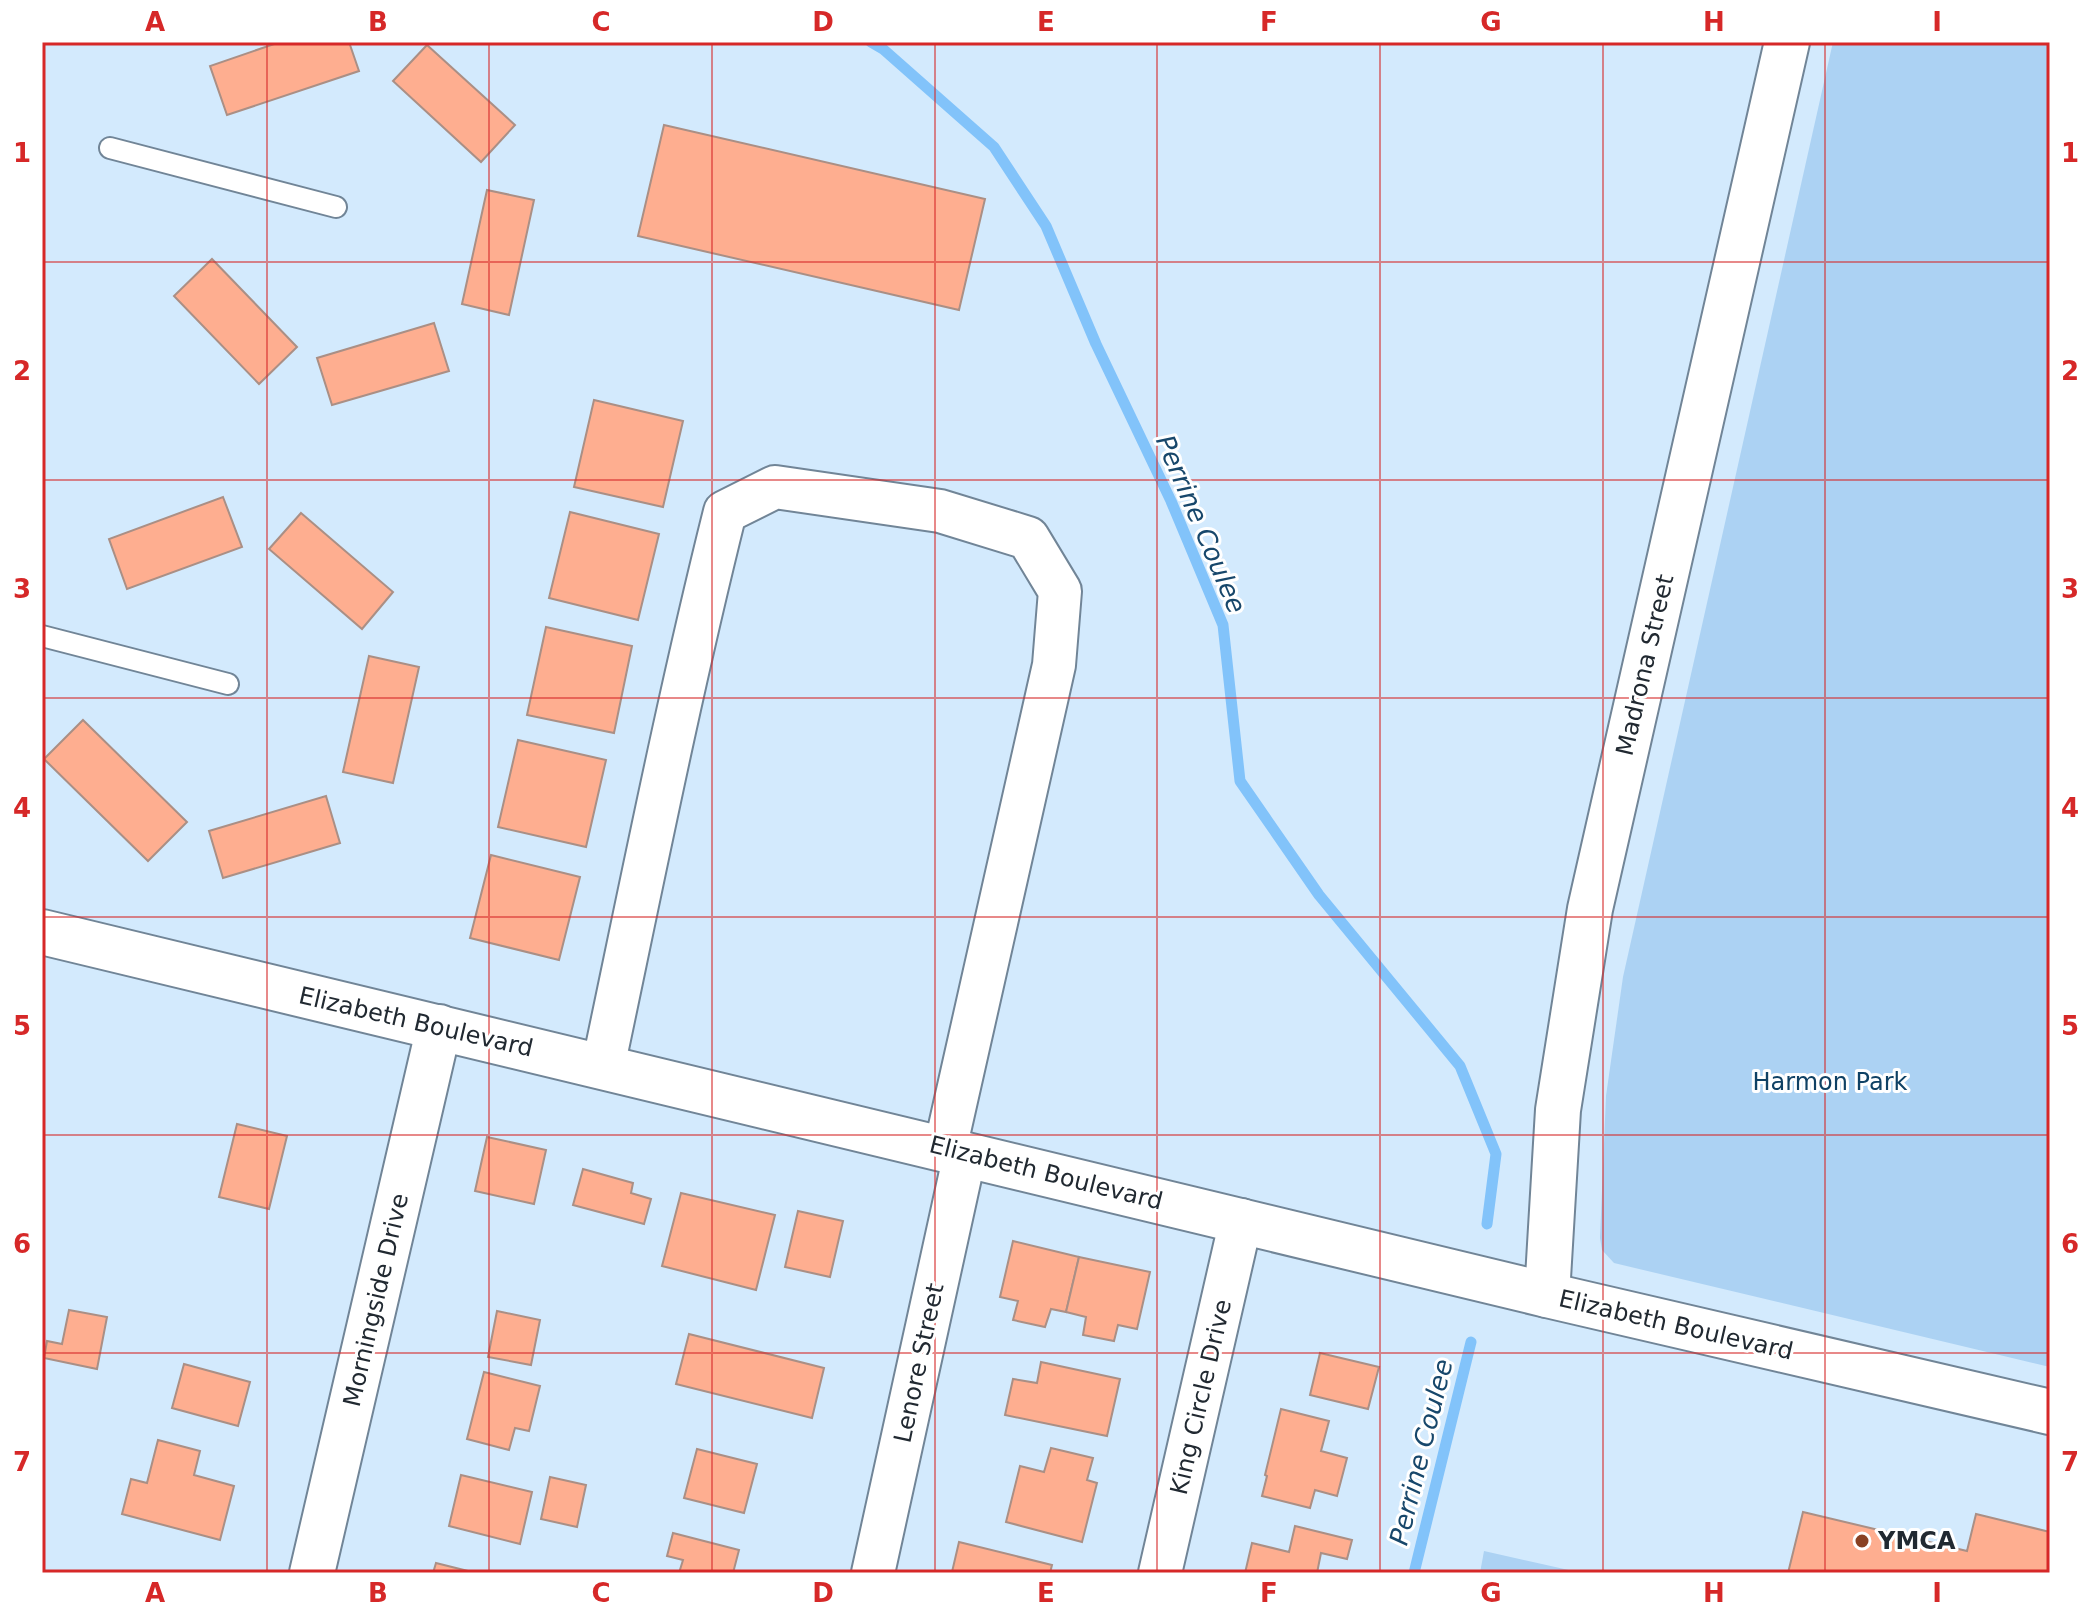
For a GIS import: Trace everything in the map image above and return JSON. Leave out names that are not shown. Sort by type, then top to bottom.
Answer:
[{"type":"street","name":"Madrona Street","points":[[1547,1295],[1558,1110],[1590,909],[1787,42]]},
{"type":"street","name":"Lenore Street","points":[[603,1067],[648,849],[725,512],[775,487],[940,511],[1028,538],[1060,591],[1054,665],[873,1573]]},
{"type":"street","name":"Elizabeth Boulevard","points":[[42,932],[1547,1295],[2050,1412]]},
{"type":"street","name":"Morningside Drive","points":[[312,1573],[439,1027]]},
{"type":"street","name":"King Circle Drive","points":[[1160,1573],[1241,1220]]},
{"type":"lane","points":[[110,148],[336,207]]},
{"type":"lane","points":[[42,636],[228,684]]},
{"type":"green space","name":"Harmon Park","points":[[1833,42],[2050,42],[2050,1367],[1614,1263],[1602,1250],[1600,1238],[1606,1096],[1623,977]]},
{"type":"green space","points":[[1484,1551],[1582,1573],[1480,1573]]},
{"type":"building","points":[[280,42],[349,42],[359,71],[227,115],[210,66]]},
{"type":"building","points":[[427,45],[515,125],[481,162],[393,81]]},
{"type":"building","points":[[664,125],[985,199],[959,310],[638,236]]},
{"type":"building","points":[[487,190],[534,200],[509,315],[462,304]]},
{"type":"building","points":[[212,259],[297,347],[259,384],[174,296]]},
{"type":"building","points":[[434,323],[449,371],[332,405],[317,358]]},
{"type":"building","points":[[594,400],[683,421],[663,507],[574,487]]},
{"type":"building","points":[[223,497],[242,547],[127,589],[109,539]]},
{"type":"building","points":[[570,512],[659,534],[638,620],[549,598]]},
{"type":"building","points":[[301,513],[393,592],[362,629],[269,549]]},
{"type":"building","points":[[546,627],[632,646],[614,733],[527,715]]},
{"type":"building","points":[[369,656],[419,667],[393,783],[343,772]]},
{"type":"building","points":[[83,720],[187,822],[148,861],[44,759]]},
{"type":"building","points":[[518,740],[606,760],[586,847],[498,827]]},
{"type":"building","points":[[326,796],[340,843],[223,878],[209,831]]},
{"type":"building","points":[[491,855],[580,877],[559,960],[470,938]]},
{"type":"building","points":[[237,1124],[287,1136],[269,1209],[219,1197]]},
{"type":"building","points":[[487,1137],[546,1150],[534,1204],[475,1191]]},
{"type":"building","points":[[583,1169],[633,1183],[631,1193],[651,1199],[644,1224],[573,1205]]},
{"type":"building","points":[[681,1193],[775,1215],[756,1290],[662,1266]]},
{"type":"building","points":[[798,1211],[843,1221],[830,1277],[785,1267]]},
{"type":"building","points":[[1013,1241],[1079,1257],[1066,1312],[1051,1309],[1045,1327],[1013,1320],[1018,1301],[1000,1297]]},
{"type":"building","points":[[1079,1257],[1150,1272],[1137,1329],[1118,1325],[1114,1341],[1083,1335],[1086,1317],[1066,1312]]},
{"type":"building","points":[[69,1310],[107,1317],[97,1369],[44,1358],[47,1341],[62,1344]]},
{"type":"building","points":[[497,1311],[540,1320],[531,1365],[488,1357]]},
{"type":"building","points":[[689,1334],[824,1368],[812,1418],[676,1384]]},
{"type":"building","points":[[1320,1353],[1379,1367],[1368,1409],[1310,1395]]},
{"type":"building","points":[[1041,1362],[1120,1379],[1107,1436],[1005,1415],[1013,1379],[1037,1383]]},
{"type":"building","points":[[184,1364],[250,1382],[238,1426],[172,1408]]},
{"type":"building","points":[[484,1372],[540,1386],[529,1431],[515,1428],[509,1450],[467,1439]]},
{"type":"building","points":[[1281,1409],[1329,1421],[1321,1451],[1347,1458],[1337,1496],[1315,1490],[1310,1508],[1262,1496]]},
{"type":"building","points":[[158,1440],[200,1451],[194,1475],[234,1486],[220,1540],[122,1514],[131,1479],[147,1483]]},
{"type":"building","points":[[1051,1448],[1093,1458],[1087,1480],[1097,1483],[1082,1542],[1006,1522],[1020,1466],[1044,1472]]},
{"type":"building","points":[[697,1449],[757,1464],[744,1513],[684,1498]]},
{"type":"building","points":[[461,1475],[532,1492],[520,1544],[449,1526]]},
{"type":"building","points":[[550,1477],[586,1485],[577,1527],[541,1519]]},
{"type":"building","name":"YMCA","points":[[1803,1512],[1967,1551],[1976,1514],[2050,1532],[2050,1573],[1788,1573]]},
{"type":"building","points":[[1295,1526],[1352,1540],[1347,1559],[1321,1553],[1317,1573],[1245,1573],[1252,1543],[1289,1552]]},
{"type":"building","points":[[673,1533],[739,1550],[733,1573],[679,1573],[683,1560],[667,1556]]},
{"type":"building","points":[[959,1542],[1052,1565],[1050,1573],[952,1572]]},
{"type":"building","points":[[436,1563],[476,1573],[433,1573]]},
{"type":"waterway","name":"Perrine Coulee","points":[[871,42],[883,49],[994,147],[1046,226],[1096,344],[1171,501],[1223,625],[1240,781],[1319,895],[1460,1066],[1496,1154],[1487,1224]]},
{"type":"waterway","name":"Perrine Coulee","points":[[1414,1573],[1471,1342]]},
{"type":"place","name":"YMCA","points":[[1862,1541]]}]
